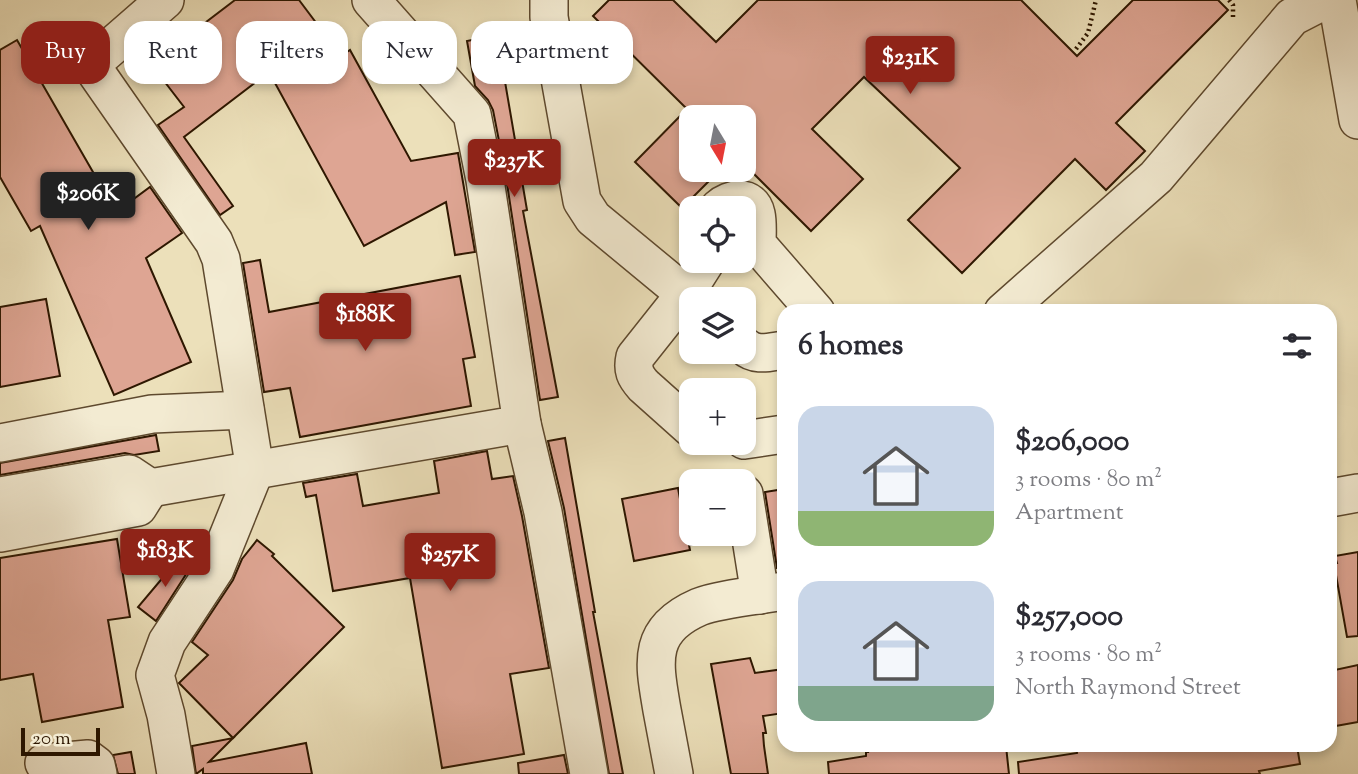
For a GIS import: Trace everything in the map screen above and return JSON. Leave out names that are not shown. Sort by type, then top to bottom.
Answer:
[{"type":"street","points":[[165,0],[95,61],[95,71],[214,242],[221,259],[255,470],[215,569],[167,642],[155,676],[166,715],[177,774]]},
{"type":"street","points":[[371,0],[472,114],[485,180],[522,424],[543,512],[589,774]]},
{"type":"street","points":[[549,0],[549,17],[582,201],[593,219],[679,290]]},
{"type":"street","points":[[1012,304],[1156,177],[1292,17],[1340,15],[1358,120]]},
{"type":"street","points":[[756,247],[809,304]]},
{"type":"street","points":[[679,307],[635,357],[633,368],[644,386],[679,417]]},
{"type":"street","points":[[756,353],[777,351]]},
{"type":"street","points":[[0,443],[152,414],[245,410]]},
{"type":"street","points":[[0,496],[129,474],[150,488],[522,424]]},
{"type":"street","points":[[756,438],[777,435]]},
{"type":"street","points":[[0,533],[138,507],[150,488]]},
{"type":"street","points":[[1337,497],[1358,493]]},
{"type":"street","points":[[674,774],[655,667],[658,647],[666,630],[682,616],[701,606],[772,593],[756,536]]},
{"type":"street","points":[[44,763],[88,759],[96,765],[97,774]]},
{"type":"path","points":[[1076,49],[1088,33],[1096,0]]},
{"type":"path","points":[[1228,0],[1233,5],[1233,19]]},
{"type":"building","points":[[235,0],[299,0],[315,21],[236,21],[236,84],[253,84],[184,137],[233,206],[220,215],[158,125],[184,107],[166,84],[222,84],[222,21],[207,21]]},
{"type":"building","points":[[609,0],[673,0],[716,42],[758,0],[1021,0],[1077,56],[1133,0],[1218,0],[1228,10],[1116,123],[1145,151],[1106,190],[1075,159],[962,273],[908,220],[960,168],[864,77],[812,129],[863,179],[811,231],[756,176],[756,105],[683,105],[633,56],[633,21],[598,21],[593,16]]},
{"type":"building","points":[[17,40],[21,47],[21,84],[42,84],[116,212],[150,187],[182,233],[146,258],[191,362],[114,395],[40,226],[31,231],[0,177],[0,50]]},
{"type":"building","points":[[471,40],[471,64],[467,41]]},
{"type":"building","points":[[350,50],[362,72],[362,84],[369,84],[411,161],[458,153],[475,252],[455,255],[446,202],[364,246],[276,84],[348,84]]},
{"type":"building","points":[[505,84],[527,210],[523,211],[558,397],[540,400],[506,177],[493,110],[475,86]]},
{"type":"building","points":[[679,117],[679,182],[708,182],[694,196],[679,196],[679,205],[635,162]]},
{"type":"building","points":[[260,260],[269,312],[460,276],[475,357],[463,359],[471,406],[300,437],[290,388],[264,392],[243,263]]},
{"type":"building","points":[[46,299],[60,376],[0,387],[0,307]]},
{"type":"building","points":[[156,435],[159,451],[134,455],[125,453],[0,475],[0,463]]},
{"type":"building","points":[[565,438],[623,774],[609,774],[564,508],[548,441]]},
{"type":"building","points":[[487,451],[492,479],[513,476],[549,668],[510,674],[524,754],[442,768],[410,578],[333,591],[316,495],[306,497],[303,483],[357,474],[363,506],[439,493],[434,461]]},
{"type":"building","points":[[678,488],[679,546],[689,546],[690,550],[634,561],[622,499]]},
{"type":"building","points":[[777,490],[777,568],[765,492]]},
{"type":"building","points":[[117,539],[130,617],[108,620],[123,707],[42,722],[33,674],[0,680],[0,558]]},
{"type":"building","points":[[257,540],[274,554],[272,556],[344,627],[233,738],[179,683],[208,655],[192,642],[233,580],[242,559]]},
{"type":"building","points":[[1358,552],[1358,636],[1347,637],[1337,581],[1337,556]]},
{"type":"building","points":[[181,556],[192,565],[156,621],[138,607]]},
{"type":"building","points":[[750,658],[755,673],[777,670],[777,714],[763,716],[768,774],[731,774],[711,664]]},
{"type":"building","points":[[1358,665],[1358,722],[1337,726],[1337,670]]},
{"type":"building","points":[[233,738],[209,762],[306,743],[312,774],[203,774],[203,769],[196,774],[192,746]]},
{"type":"building","points":[[131,752],[135,774],[118,774],[113,755]]},
{"type":"building","points":[[866,752],[1007,752],[1009,774],[829,774],[828,762],[866,756]]},
{"type":"building","points":[[1298,752],[1300,764],[1259,771],[1260,774],[1019,774],[1018,762],[1077,753]]},
{"type":"building","points":[[564,755],[568,774],[519,774],[518,763]]}]
